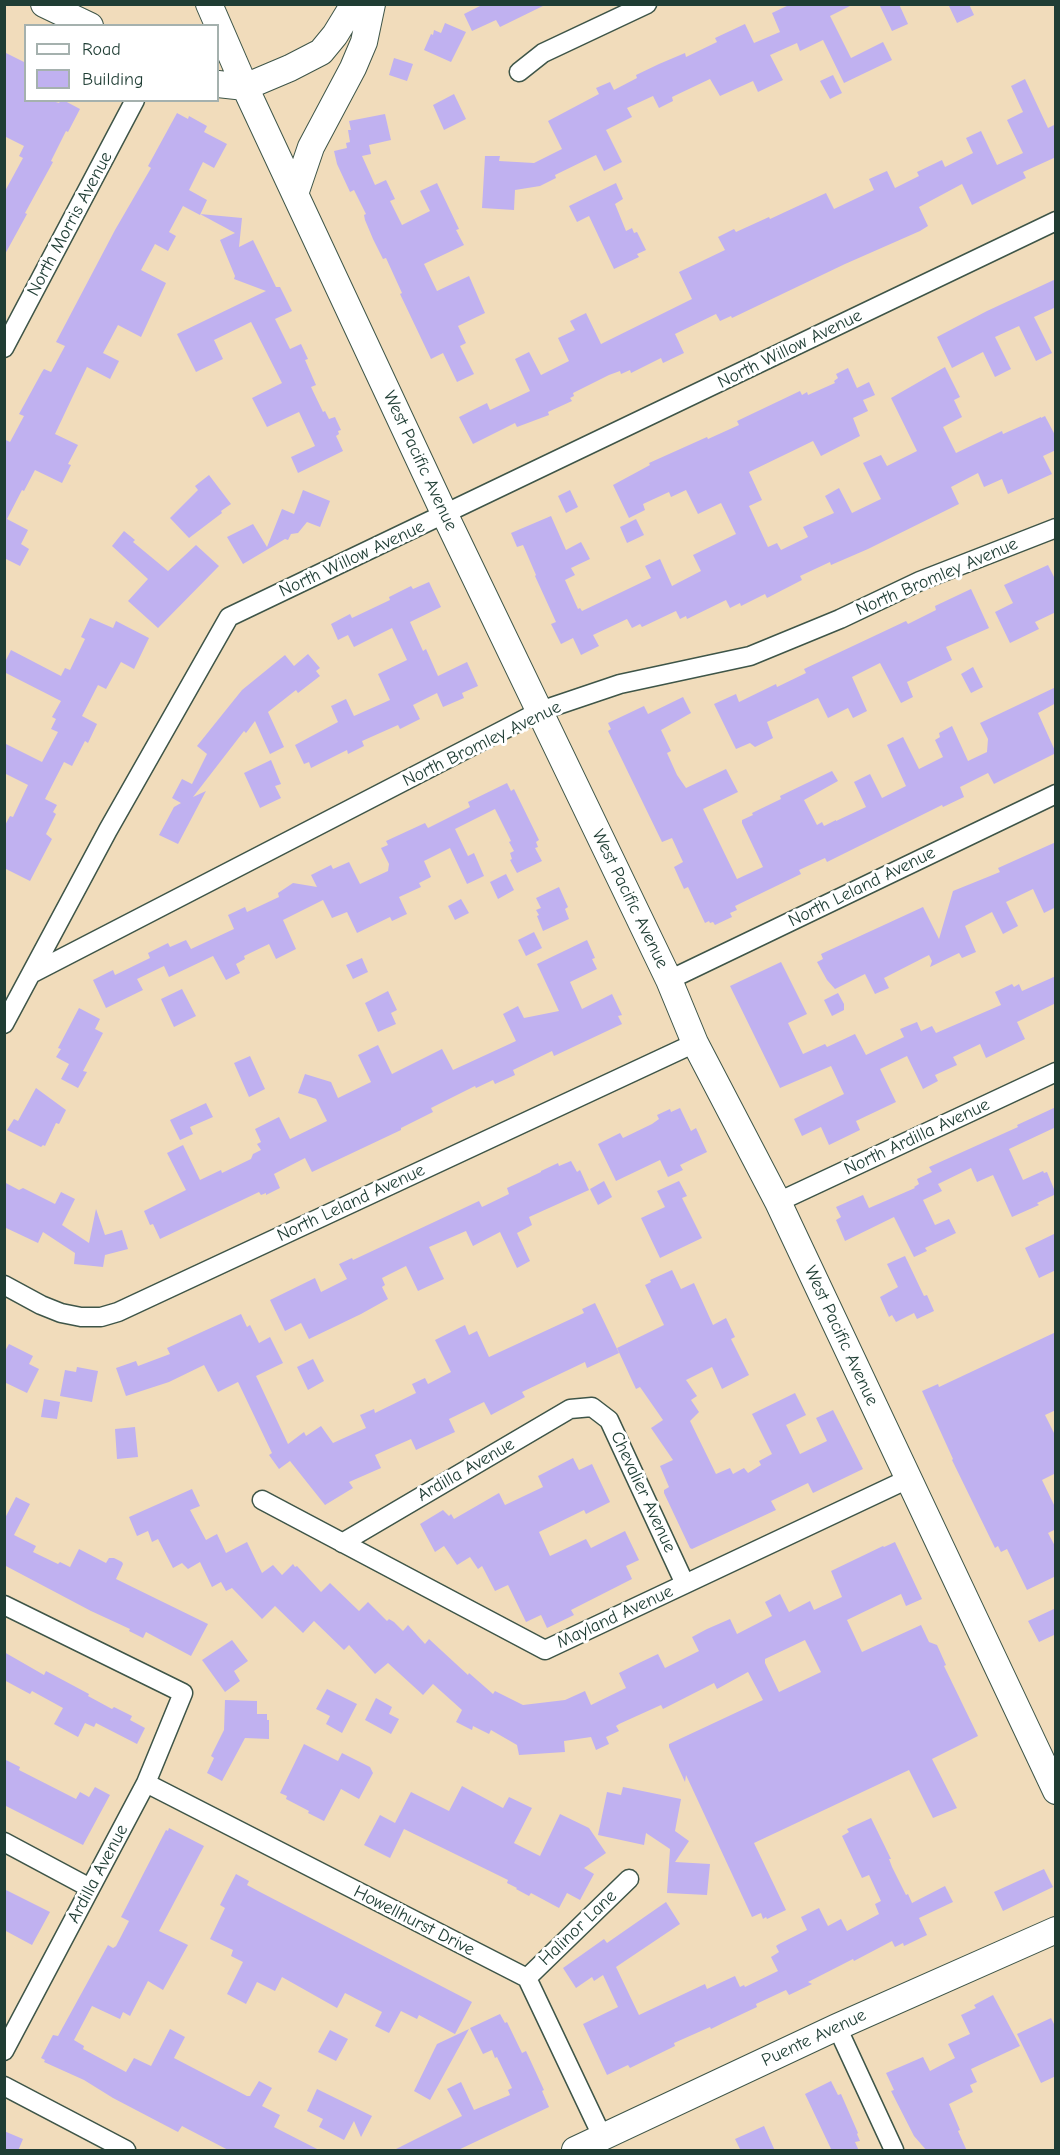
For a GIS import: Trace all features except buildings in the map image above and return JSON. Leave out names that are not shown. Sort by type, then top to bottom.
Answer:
[{"type":"street","points":[[44,4],[86,24]]},
{"type":"street","points":[[219,84],[245,87],[321,52],[335,35],[354,4]]},
{"type":"street","points":[[295,194],[311,147],[353,68],[364,42],[372,4]]},
{"type":"street","points":[[519,72],[543,53],[647,4]]},
{"type":"street","points":[[205,24],[210,5]]},
{"type":"street","name":"West Pacific Avenue","points":[[210,5],[218,24]]},
{"type":"street","name":"West Pacific Avenue","points":[[219,26],[245,87],[445,514],[669,980],[695,1043],[778,1202],[1056,1791]]},
{"type":"street","name":"North Morris Avenue","points":[[4,348],[134,102]]},
{"type":"street","name":"North Willow Avenue","points":[[4,1024],[108,830],[229,617],[1056,221]]},
{"type":"street","name":"North Bromley Avenue","points":[[31,974],[540,711],[620,684],[750,656],[840,619],[920,581],[1056,528]]},
{"type":"street","name":"North Leland Avenue","points":[[669,980],[1056,794]]},
{"type":"street","name":"North Leland Avenue","points":[[4,1285],[60,1313],[81,1317],[101,1317],[118,1312],[695,1043]]},
{"type":"street","name":"North Ardilla Avenue","points":[[778,1202],[1056,1072]]},
{"type":"street","name":"Ardilla Avenue","points":[[342,1543],[570,1409],[592,1407]]},
{"type":"street","name":"Chevalier Avenue","points":[[592,1407],[609,1420],[685,1584]]},
{"type":"street","name":"Mayland Avenue","points":[[262,1500],[545,1650],[908,1479]]},
{"type":"street","name":"Ardilla Avenue","points":[[4,1605],[183,1693],[146,1783],[4,2050]]},
{"type":"street","name":"Howellhurst Drive","points":[[146,1783],[527,1978]]},
{"type":"street","points":[[4,1842],[90,1888]]},
{"type":"street","name":"Halinor Lane","points":[[527,1978],[629,1878]]},
{"type":"street","name":"Puente Avenue","points":[[575,2151],[602,2136],[837,2027],[1056,1930]]},
{"type":"street","points":[[527,1978],[602,2136]]},
{"type":"street","points":[[837,2027],[894,2151]]},
{"type":"street","points":[[4,2086],[126,2151]]}]
